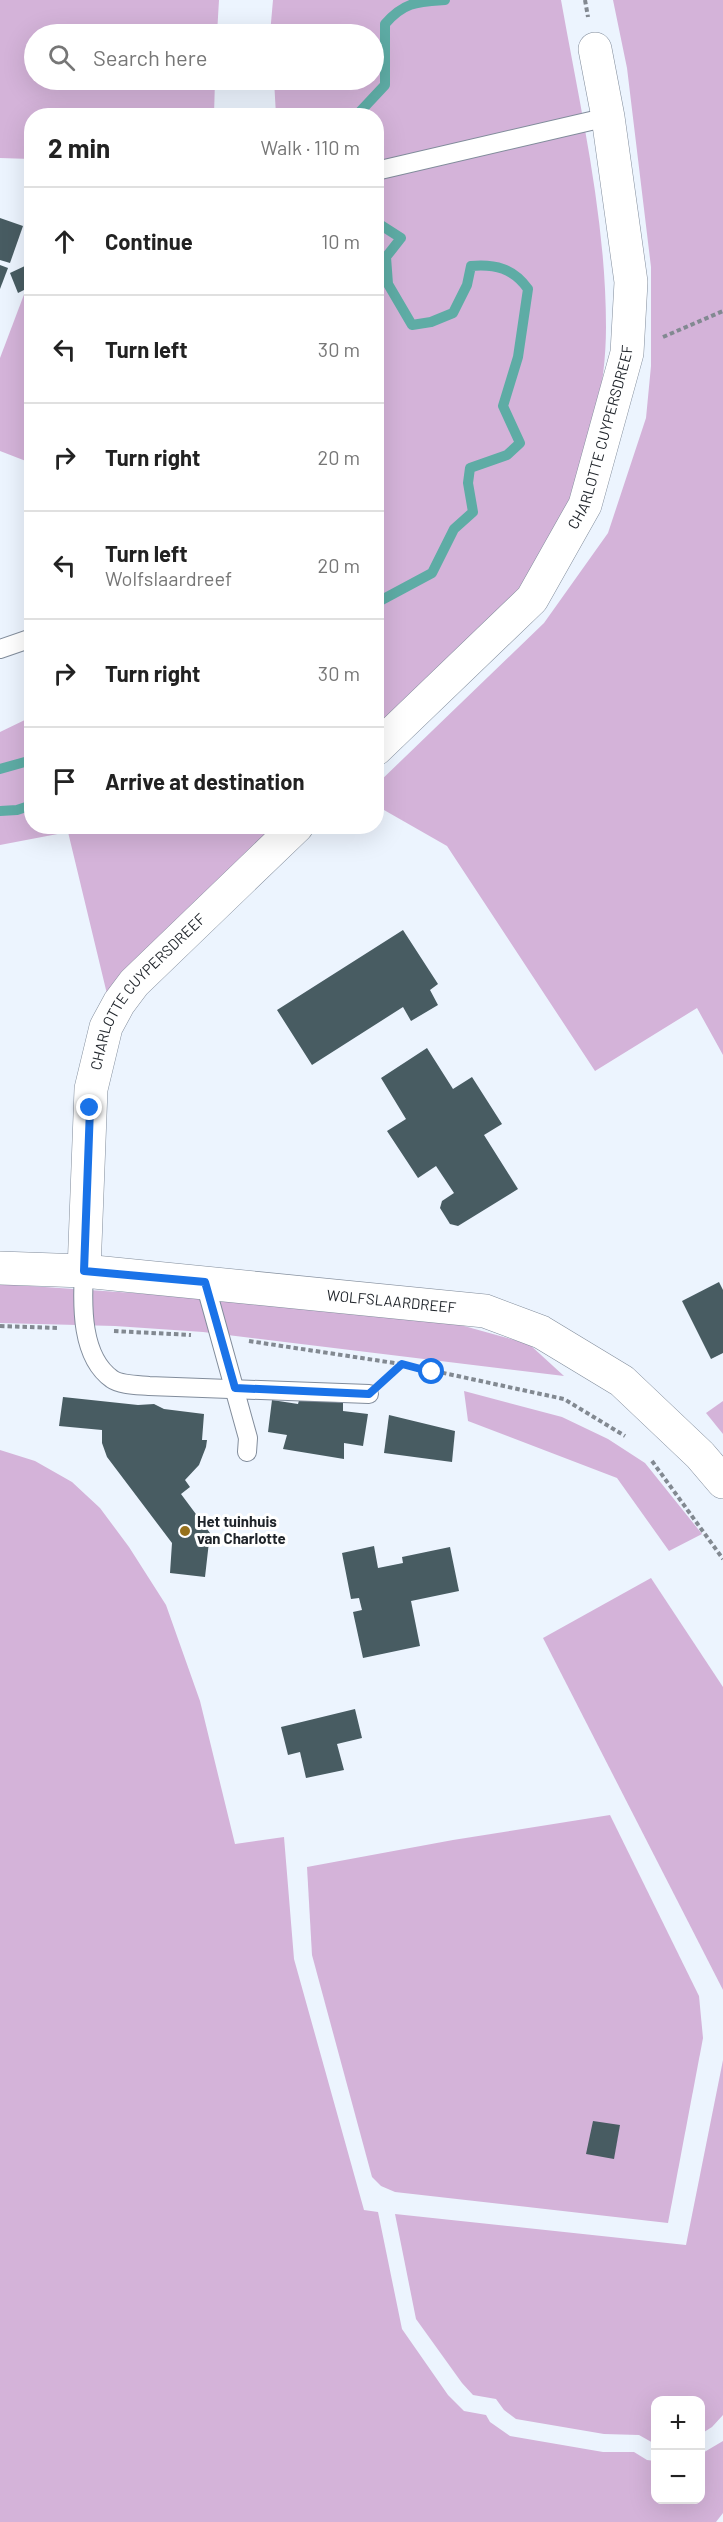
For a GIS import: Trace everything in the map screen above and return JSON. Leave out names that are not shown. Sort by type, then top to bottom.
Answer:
[{"type":"street","name":"CHARLOTTE CUYPERSDREEF","points":[[384,741],[532,599],[585,505],[627,353],[632,282],[608,117],[595,49]]},
{"type":"street","name":"CHARLOTTE CUYPERSDREEF","points":[[84,1271],[91,1089],[106,1027],[118,1002],[134,983],[289,834]]},
{"type":"street","name":"WOLFSLAARDREEF","points":[[0,1268],[84,1271],[485,1311],[542,1332],[622,1381],[700,1455],[723,1482]]},
{"type":"lane","points":[[384,169],[608,117]]},
{"type":"lane","points":[[0,649],[24,641]]},
{"type":"lane","points":[[84,1271],[84,1329],[98,1365],[114,1381],[149,1386],[369,1394]]},
{"type":"lane","points":[[205,1282],[248,1438],[247,1452]]},
{"type":"path","points":[[627,353],[723,311]]},
{"type":"path","points":[[0,1326],[84,1329]]},
{"type":"path","points":[[369,1394],[402,1364],[564,1399],[630,1438]]},
{"type":"path","points":[[647,1454],[723,1559]]},
{"type":"shaded area","points":[[0,0],[219,0],[218,24],[24,24],[24,90],[215,90],[214,108],[24,108],[24,159],[0,158]]},
{"type":"shaded area","points":[[273,0],[561,0],[591,162],[605,286],[605,360],[594,427],[573,493],[559,525],[525,582],[384,721],[384,108],[276,108],[275,90],[384,90],[384,24],[271,24]]},
{"type":"shaded area","points":[[613,0],[723,0],[723,1055],[697,1008],[595,1071],[447,846],[384,810],[384,777],[544,623],[608,533],[646,418],[651,366],[651,267],[627,68]]},
{"type":"shaded area","points":[[24,295],[24,460],[0,451],[0,358]]},
{"type":"shaded area","points":[[24,720],[24,834],[58,834],[0,845],[0,732]]},
{"type":"shaded area","points":[[68,834],[269,834],[107,994]]},
{"type":"shaded area","points":[[0,1284],[354,1308],[435,1318],[529,1344],[564,1376],[203,1332],[115,1326],[0,1323]]},
{"type":"shaded area","points":[[464,1391],[562,1417],[608,1439],[645,1463],[702,1534],[669,1551],[617,1478],[468,1421]]},
{"type":"shaded area","points":[[723,1401],[723,1434],[706,1413]]},
{"type":"shaded area","points":[[0,1450],[35,1461],[72,1482],[100,1508],[129,1547],[166,1605],[200,1701],[235,1844],[284,1837],[294,1959],[364,2210],[378,2212],[402,2329],[448,2395],[464,2411],[486,2415],[490,2422],[510,2436],[603,2452],[634,2452],[651,2460],[651,2504],[705,2504],[705,2452],[723,2441],[723,2513],[716,2522],[0,2522]]},
{"type":"shaded area","points":[[651,1578],[723,1687],[723,1990],[543,1638]]},
{"type":"shaded area","points":[[610,1815],[699,1996],[703,2038],[668,2223],[395,2192],[381,2186],[372,2177],[312,1955],[307,1867],[453,1840]]},
{"type":"shaded area","points":[[723,2060],[723,2415],[705,2431],[705,2396],[651,2396],[651,2442],[639,2435],[604,2434],[516,2419],[504,2410],[496,2399],[473,2395],[416,2319],[395,2214],[686,2245]]},
{"type":"building","points":[[0,218],[23,226],[10,263],[0,260]]},
{"type":"building","points":[[0,265],[8,268],[0,289]]},
{"type":"building","points":[[24,266],[24,290],[18,293],[10,273]]},
{"type":"building","points":[[403,930],[438,984],[430,990],[438,1005],[411,1021],[403,1007],[312,1065],[277,1010]]},
{"type":"building","points":[[427,1048],[453,1089],[472,1077],[502,1124],[484,1135],[518,1189],[458,1226],[450,1224],[440,1208],[442,1201],[454,1193],[436,1166],[418,1178],[387,1131],[406,1119],[381,1078]]},
{"type":"building","points":[[719,1282],[723,1290],[723,1353],[711,1359],[682,1301]]},
{"type":"building","points":[[63,1397],[138,1405],[154,1404],[164,1409],[204,1414],[202,1440],[207,1440],[206,1447],[199,1465],[185,1480],[190,1487],[181,1494],[210,1533],[205,1577],[170,1573],[172,1543],[107,1457],[102,1443],[102,1430],[59,1426]]},
{"type":"building","points":[[300,1397],[343,1403],[343,1411],[368,1414],[363,1446],[344,1443],[344,1459],[283,1449],[287,1435],[268,1432],[272,1400],[298,1404]]},
{"type":"building","points":[[389,1415],[455,1431],[452,1462],[384,1453]]},
{"type":"building","points":[[374,1546],[378,1568],[403,1563],[402,1557],[450,1547],[459,1591],[411,1601],[420,1646],[363,1658],[353,1612],[362,1610],[359,1598],[351,1599],[342,1553]]},
{"type":"building","points":[[355,1709],[362,1738],[337,1744],[344,1770],[306,1778],[300,1752],[288,1755],[281,1727]]},
{"type":"building","points":[[593,2121],[620,2125],[614,2159],[586,2154]]},
{"type":"waterway","points":[[384,86],[385,24],[398,11],[412,4],[445,0]]},
{"type":"waterway","points":[[363,108],[380,90]]},
{"type":"waterway","points":[[384,227],[401,238],[386,257],[388,284],[412,325],[431,322],[453,313],[467,285],[471,266],[503,269],[516,276],[528,289],[518,357],[503,406],[520,443],[507,455],[470,468],[468,483],[473,512],[454,529],[432,573],[384,599]]},
{"type":"waterway","points":[[0,769],[24,762]]},
{"type":"waterway","points":[[0,811],[24,808]]},
{"type":"place","name":"Het tuinhuis van Charlotte","points":[[185,1531]]},
{"type":"route","points":[[90,1108],[84,1271],[205,1282],[235,1388],[369,1394],[402,1364],[432,1372]]}]
